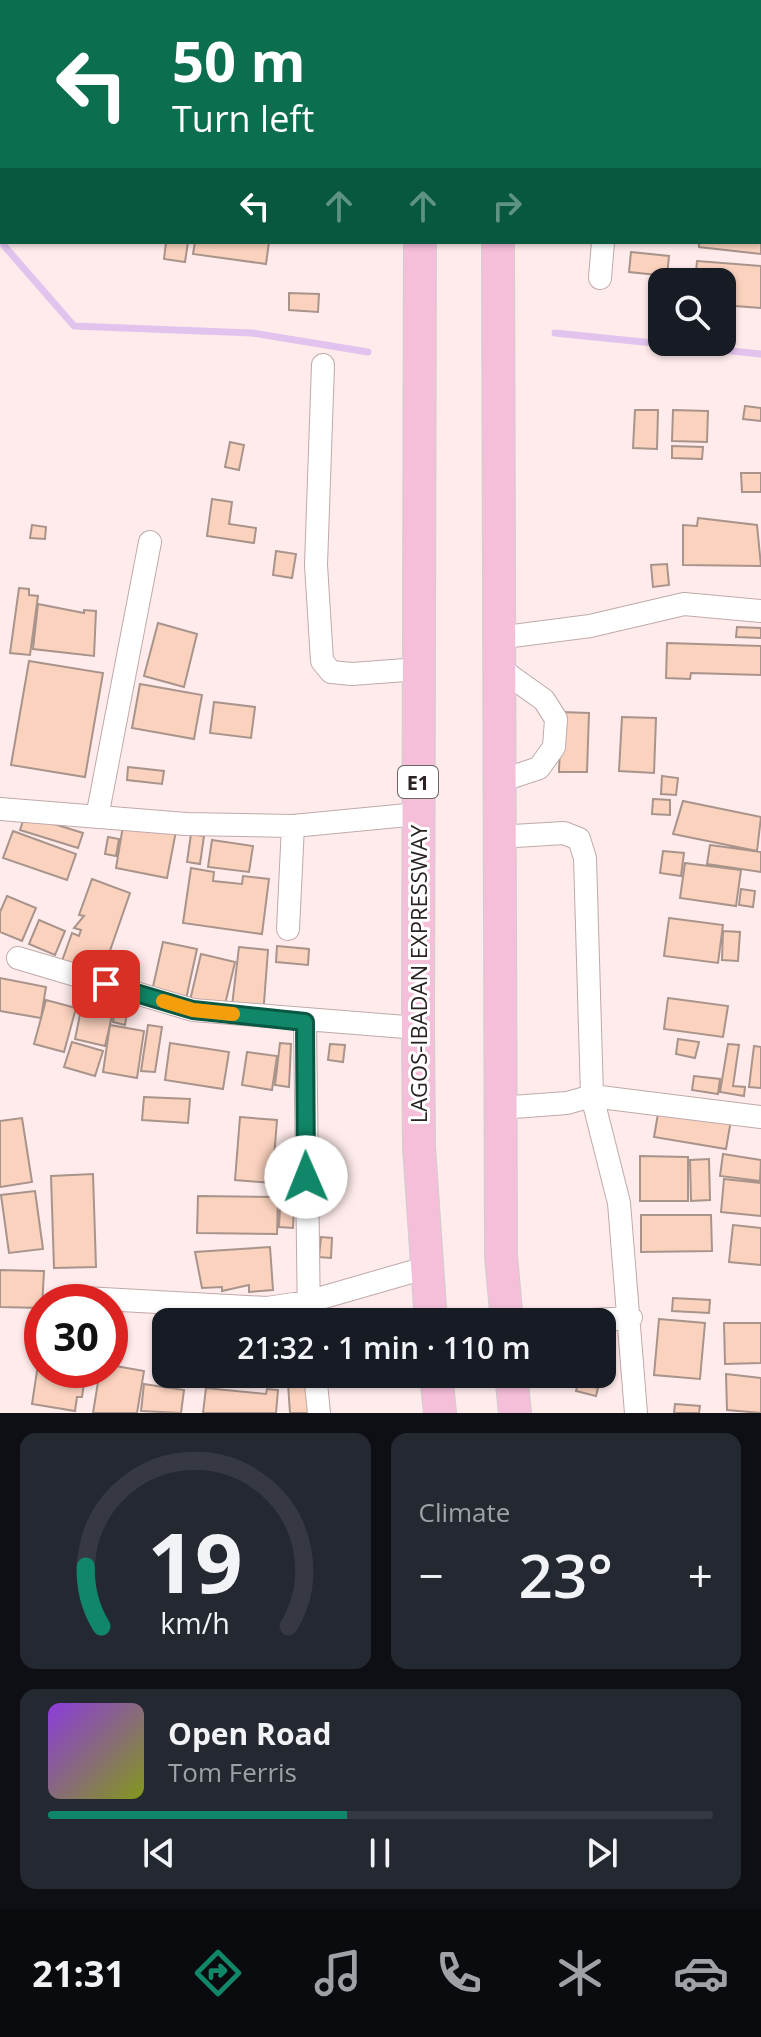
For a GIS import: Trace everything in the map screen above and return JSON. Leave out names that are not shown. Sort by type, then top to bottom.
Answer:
[{"type":"highway","name":"LAGOS-IBADAN EXPRESSWAY","points":[[420,244],[418,1028],[425,1268],[429,1308]]},
{"type":"highway","points":[[498,244],[501,1256],[506,1308]]},
{"type":"highway","points":[[437,1388],[440,1413]]},
{"type":"highway","points":[[512,1388],[515,1413]]},
{"type":"street","points":[[600,278],[603,244]]},
{"type":"street","points":[[323,365],[316,565],[322,661],[331,672],[352,674],[419,669]]},
{"type":"street","points":[[97,817],[150,542]]},
{"type":"street","points":[[500,781],[539,768],[554,747],[556,719],[544,700],[498,652],[684,604],[761,611]]},
{"type":"street","points":[[0,809],[186,824],[293,826],[418,814]]},
{"type":"street","points":[[288,929],[293,826]]},
{"type":"street","points":[[498,837],[564,833],[579,839],[585,858],[592,1096],[619,1203],[631,1318],[636,1413]]},
{"type":"street","points":[[18,958],[193,1010],[305,1022],[418,1028]]},
{"type":"street","points":[[305,1022],[308,1308]]},
{"type":"street","points":[[500,1108],[567,1103],[592,1096],[761,1117]]},
{"type":"street","points":[[319,1308],[425,1268]]},
{"type":"street","points":[[128,1300],[267,1308]]},
{"type":"street","points":[[616,1319],[631,1318]]},
{"type":"street","points":[[316,1388],[319,1413]]},
{"type":"building","points":[[166,244],[188,244],[185,262],[164,259]]},
{"type":"building","points":[[195,244],[269,244],[266,264],[193,254]]},
{"type":"building","points":[[699,244],[761,244],[761,254],[699,247]]},
{"type":"building","points":[[631,252],[669,256],[668,268],[648,268],[648,274],[629,272]]},
{"type":"building","points":[[697,261],[761,266],[761,308],[736,306],[736,268],[696,268]]},
{"type":"building","points":[[289,293],[319,294],[318,312],[289,310]]},
{"type":"building","points":[[745,406],[761,408],[761,421],[743,419]]},
{"type":"building","points":[[635,410],[658,410],[657,449],[633,448]]},
{"type":"building","points":[[673,410],[708,411],[707,442],[672,441]]},
{"type":"building","points":[[230,442],[244,445],[239,470],[225,467]]},
{"type":"building","points":[[672,446],[703,447],[702,459],[672,458]]},
{"type":"building","points":[[741,473],[761,473],[761,492],[742,492]]},
{"type":"building","points":[[212,499],[232,502],[229,524],[256,528],[254,543],[207,536]]},
{"type":"building","points":[[698,518],[757,525],[761,566],[683,565],[683,525],[697,526]]},
{"type":"building","points":[[32,525],[46,527],[45,539],[30,538]]},
{"type":"building","points":[[276,551],[296,554],[292,578],[273,575]]},
{"type":"building","points":[[667,564],[669,585],[653,587],[651,565]]},
{"type":"building","points":[[19,588],[29,589],[29,595],[38,596],[30,655],[10,653]]},
{"type":"building","points":[[38,604],[84,613],[84,610],[96,611],[94,656],[33,649]]},
{"type":"building","points":[[158,623],[197,634],[184,687],[144,676]]},
{"type":"building","points":[[737,627],[761,628],[761,638],[736,637]]},
{"type":"building","points":[[667,643],[761,646],[761,675],[691,673],[690,679],[666,678]]},
{"type":"building","points":[[29,661],[103,673],[85,777],[11,765]]},
{"type":"building","points":[[140,684],[202,695],[194,739],[132,728]]},
{"type":"building","points":[[214,702],[255,707],[251,738],[210,733]]},
{"type":"building","points":[[561,712],[589,713],[587,772],[559,772]]},
{"type":"building","points":[[622,717],[656,718],[654,773],[619,771]]},
{"type":"building","points":[[128,767],[164,771],[162,784],[127,780]]},
{"type":"building","points":[[662,776],[678,778],[676,795],[661,794]]},
{"type":"building","points":[[653,799],[670,800],[670,815],[652,814]]},
{"type":"building","points":[[683,801],[761,817],[757,851],[673,834]]},
{"type":"building","points":[[25,815],[83,833],[78,848],[20,830]]},
{"type":"building","points":[[123,826],[176,831],[167,878],[116,868]]},
{"type":"building","points":[[13,831],[76,854],[67,880],[3,858]]},
{"type":"building","points":[[191,834],[204,836],[200,864],[187,862]]},
{"type":"building","points":[[108,837],[119,839],[116,856],[105,854]]},
{"type":"building","points":[[212,840],[253,846],[249,872],[208,867]]},
{"type":"building","points":[[710,845],[761,852],[761,872],[707,864]]},
{"type":"building","points":[[663,851],[684,853],[681,876],[660,873]]},
{"type":"building","points":[[685,863],[741,870],[736,906],[680,898]]},
{"type":"building","points":[[191,868],[214,872],[213,881],[242,884],[243,876],[269,879],[262,934],[183,923]]},
{"type":"building","points":[[92,879],[130,893],[105,965],[102,963],[98,974],[62,961],[72,933],[79,936],[81,930],[74,928],[84,916],[79,915]]},
{"type":"building","points":[[741,889],[755,891],[753,907],[739,905]]},
{"type":"building","points":[[7,896],[36,908],[22,941],[0,932],[0,912]]},
{"type":"building","points":[[669,918],[723,925],[718,963],[664,956]]},
{"type":"building","points":[[39,920],[65,931],[55,955],[29,944]]},
{"type":"building","points":[[723,931],[740,932],[738,961],[722,960]]},
{"type":"building","points":[[163,942],[197,949],[186,999],[152,991]]},
{"type":"building","points":[[277,946],[309,949],[308,965],[276,962]]},
{"type":"building","points":[[239,947],[268,950],[263,1016],[231,1014]]},
{"type":"building","points":[[201,954],[235,962],[223,1013],[189,1005]]},
{"type":"building","points":[[0,978],[46,987],[41,1018],[0,1011]]},
{"type":"building","points":[[668,998],[728,1006],[723,1037],[664,1029]]},
{"type":"building","points":[[46,1000],[76,1008],[64,1052],[34,1044]]},
{"type":"building","points":[[83,1000],[95,1003],[94,1012],[112,1016],[105,1046],[75,1039]]},
{"type":"building","points":[[116,1004],[128,1006],[125,1025],[113,1022]]},
{"type":"building","points":[[110,1025],[144,1031],[137,1078],[103,1072]]},
{"type":"building","points":[[148,1025],[162,1027],[155,1072],[141,1071]]},
{"type":"building","points":[[678,1039],[699,1042],[695,1058],[676,1054]]},
{"type":"building","points":[[72,1042],[103,1051],[95,1076],[64,1067]]},
{"type":"building","points":[[170,1043],[229,1052],[223,1089],[165,1080]]},
{"type":"building","points":[[280,1043],[291,1044],[289,1087],[275,1085]]},
{"type":"building","points":[[330,1044],[345,1045],[343,1062],[328,1060]]},
{"type":"building","points":[[728,1044],[739,1045],[733,1086],[745,1087],[744,1096],[720,1092]]},
{"type":"building","points":[[754,1046],[761,1047],[761,1088],[749,1087]]},
{"type":"building","points":[[247,1052],[277,1056],[272,1090],[242,1085]]},
{"type":"building","points":[[694,1076],[720,1079],[718,1094],[692,1090]]},
{"type":"building","points":[[144,1097],[190,1099],[188,1123],[142,1120]]},
{"type":"building","points":[[659,1108],[731,1120],[726,1149],[654,1137]]},
{"type":"building","points":[[240,1117],[277,1120],[272,1183],[235,1180]]},
{"type":"building","points":[[22,1118],[32,1182],[0,1187],[0,1121]]},
{"type":"building","points":[[723,1154],[761,1160],[760,1181],[720,1176]]},
{"type":"building","points":[[640,1156],[688,1157],[688,1201],[640,1201]]},
{"type":"building","points":[[709,1159],[710,1200],[691,1201],[690,1160]]},
{"type":"building","points":[[93,1174],[96,1267],[54,1268],[51,1176]]},
{"type":"building","points":[[724,1179],[761,1183],[761,1216],[721,1212]]},
{"type":"building","points":[[281,1189],[295,1189],[293,1228],[279,1227]]},
{"type":"building","points":[[35,1191],[43,1249],[9,1253],[1,1195]]},
{"type":"building","points":[[198,1196],[278,1197],[277,1234],[197,1233]]},
{"type":"building","points":[[641,1215],[711,1215],[712,1251],[641,1252]]},
{"type":"building","points":[[733,1225],[761,1228],[761,1265],[729,1262]]},
{"type":"building","points":[[321,1237],[332,1238],[331,1258],[319,1257]]},
{"type":"building","points":[[270,1247],[273,1290],[249,1292],[249,1285],[222,1291],[222,1287],[202,1288],[195,1252]]},
{"type":"building","points":[[0,1270],[44,1271],[43,1284],[24,1284],[24,1308],[0,1307]]},
{"type":"building","points":[[673,1298],[710,1300],[709,1313],[672,1311]]},
{"type":"building","points":[[659,1319],[705,1323],[700,1379],[654,1375]]},
{"type":"building","points":[[724,1323],[761,1323],[761,1363],[725,1364]]},
{"type":"building","points":[[128,1368],[144,1371],[137,1413],[93,1413],[97,1388],[128,1388]]},
{"type":"building","points":[[726,1374],[761,1378],[761,1413],[727,1410]]},
{"type":"building","points":[[144,1384],[152,1385],[152,1388],[184,1390],[181,1413],[141,1411]]},
{"type":"building","points":[[34,1388],[83,1388],[82,1397],[77,1397],[75,1411],[32,1404]]},
{"type":"building","points":[[206,1388],[266,1394],[267,1389],[278,1390],[276,1413],[203,1413]]},
{"type":"building","points":[[288,1388],[310,1388],[312,1413],[290,1413]]},
{"type":"building","points":[[577,1388],[598,1388],[596,1396],[576,1391]]},
{"type":"building","points":[[675,1404],[700,1406],[699,1413],[674,1413]]},
{"type":"waterway","points":[[3,244],[74,326],[252,333],[368,352]]},
{"type":"waterway","points":[[555,333],[761,354]]},
{"type":"slow traffic","points":[[163,1001],[193,1010],[233,1014]]},
{"type":"route","points":[[106,984],[193,1010],[305,1022],[306,1177]]}]
